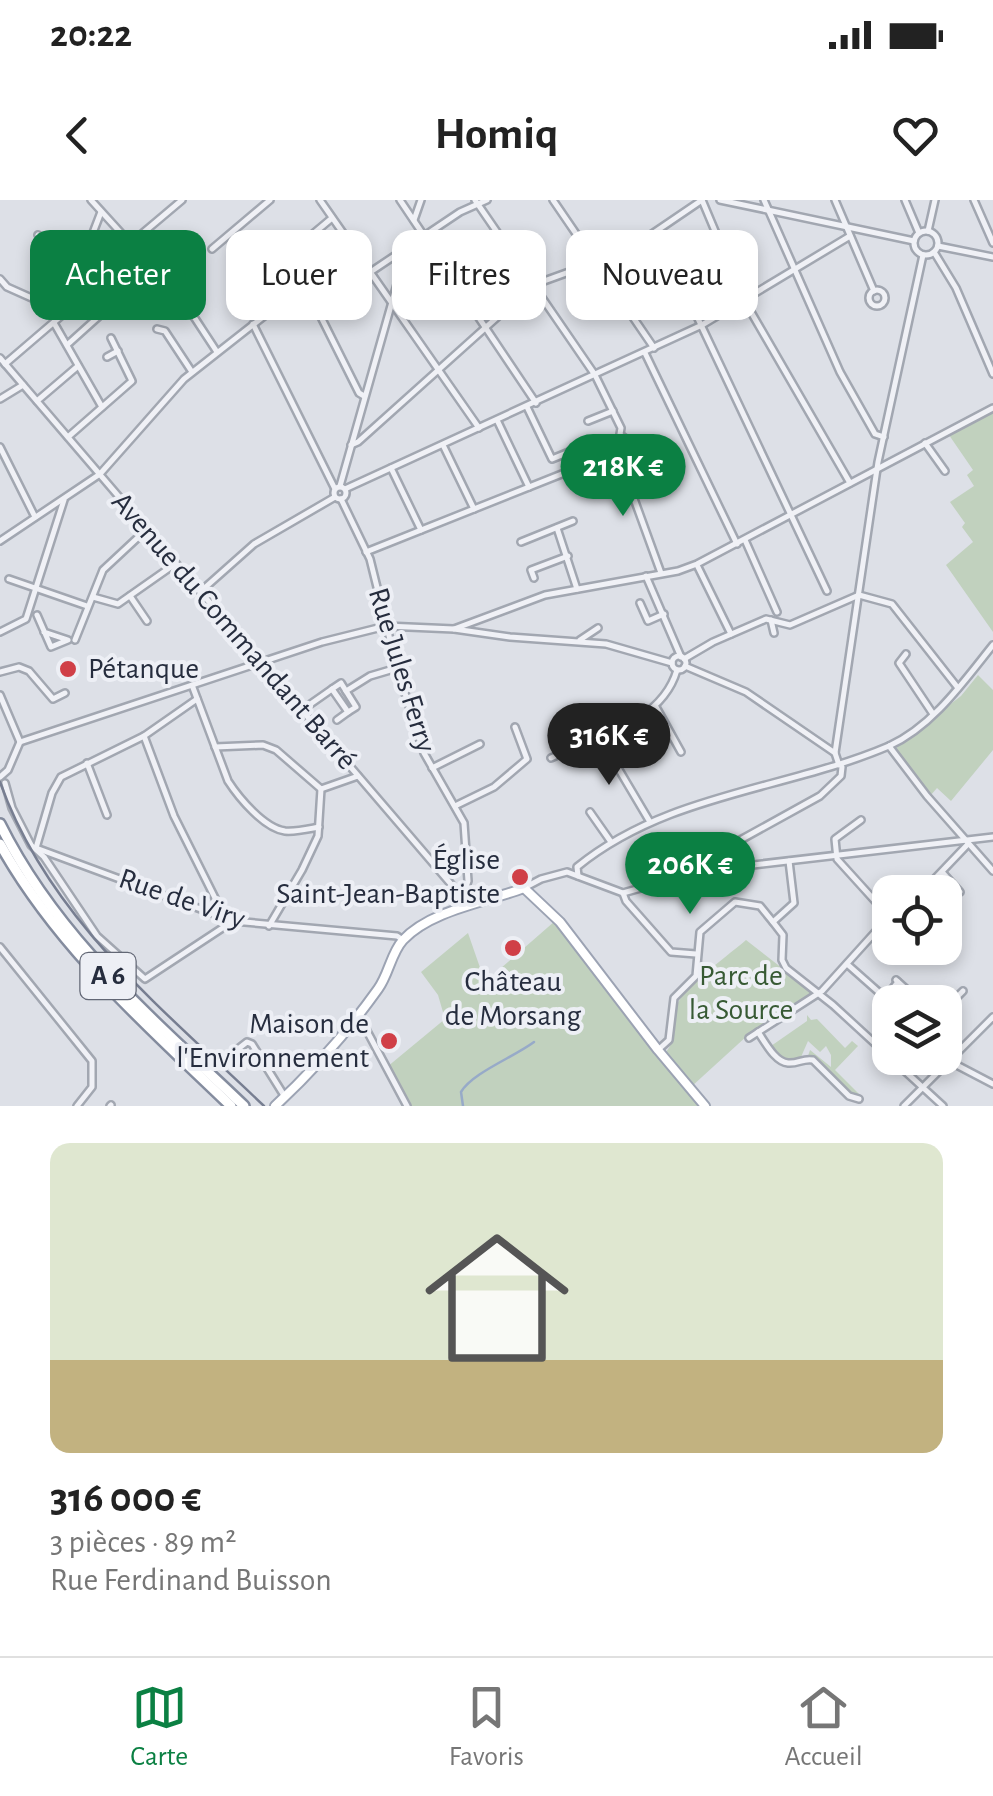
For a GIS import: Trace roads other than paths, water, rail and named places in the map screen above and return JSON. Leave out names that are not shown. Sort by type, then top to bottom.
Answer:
[{"type":"highway","name":"A 6","points":[[0,824],[39,892],[75,940],[244,1106]]},
{"type":"highway","name":"A 6","points":[[0,844],[69,946],[231,1106]]},
{"type":"main road","points":[[275,1106],[326,1055],[358,1014],[383,981],[403,940],[464,902],[481,904],[524,888],[562,924],[705,1106]]},
{"type":"street","points":[[91,200],[118,230]]},
{"type":"street","points":[[147,230],[182,200]]},
{"type":"street","points":[[212,249],[270,200]]},
{"type":"street","points":[[320,200],[340,230]]},
{"type":"street","points":[[400,200],[419,230]]},
{"type":"street","points":[[414,220],[421,200]]},
{"type":"street","points":[[433,230],[476,202],[487,200]]},
{"type":"street","points":[[552,200],[573,230]]},
{"type":"street","points":[[657,230],[702,200],[715,230]]},
{"type":"street","points":[[720,200],[914,241]]},
{"type":"street","points":[[764,200],[840,372],[883,442],[887,464]]},
{"type":"street","points":[[834,200],[874,291]]},
{"type":"street","points":[[905,200],[919,232]]},
{"type":"street","points":[[928,230],[935,200]]},
{"type":"street","points":[[974,200],[993,243]]},
{"type":"street","points":[[476,202],[495,230]]},
{"type":"street","points":[[94,230],[101,212]]},
{"type":"street","points":[[318,230],[332,218]]},
{"type":"street","points":[[923,255],[914,248],[914,241],[919,232],[928,230],[936,236],[936,249],[993,374]]},
{"type":"street","points":[[758,291],[850,236]]},
{"type":"street","points":[[923,255],[936,249],[993,257]]},
{"type":"street","points":[[835,753],[877,469],[923,255]]},
{"type":"street","points":[[340,488],[392,305],[372,276]]},
{"type":"street","points":[[0,279],[7,287],[30,297]]},
{"type":"street","points":[[546,305],[595,375],[622,436],[634,453]]},
{"type":"street","points":[[3,361],[56,320]]},
{"type":"street","points":[[67,345],[96,320]]},
{"type":"street","points":[[197,320],[217,352]]},
{"type":"street","points":[[0,541],[100,474],[192,372],[258,320]]},
{"type":"street","points":[[323,320],[359,393],[365,396]]},
{"type":"street","points":[[403,320],[479,428]]},
{"type":"street","points":[[479,320],[536,403]]},
{"type":"street","points":[[351,444],[358,442],[494,320]]},
{"type":"street","points":[[635,320],[654,348]]},
{"type":"street","points":[[700,320],[827,591]]},
{"type":"street","points":[[340,488],[536,403],[710,320]]},
{"type":"street","points":[[756,320],[850,484]]},
{"type":"street","points":[[54,323],[102,408]]},
{"type":"street","points":[[200,592],[254,544],[346,495],[253,324]]},
{"type":"street","points":[[157,329],[165,330],[192,372]]},
{"type":"street","points":[[68,437],[132,381],[111,338]]},
{"type":"street","points":[[107,357],[118,351]]},
{"type":"street","points":[[644,353],[737,544]]},
{"type":"street","name":"Avenue du Commandant Barré","points":[[3,361],[464,902]]},
{"type":"street","points":[[37,401],[78,366]]},
{"type":"street","points":[[0,400],[23,385]]},
{"type":"street","points":[[527,407],[552,459],[574,450]]},
{"type":"street","points":[[454,629],[545,595],[697,564],[993,408]]},
{"type":"street","points":[[588,421],[612,412]]},
{"type":"street","points":[[497,420],[529,487]]},
{"type":"street","points":[[622,436],[618,452],[661,573]]},
{"type":"street","points":[[925,443],[945,471]]},
{"type":"street","points":[[443,445],[474,509]]},
{"type":"street","points":[[0,446],[36,518]]},
{"type":"street","points":[[366,552],[618,452]]},
{"type":"street","points":[[391,468],[421,530]]},
{"type":"street","points":[[633,496],[658,485]]},
{"type":"street","name":"Rue Jules Ferry","points":[[340,488],[338,498],[366,552],[424,754],[464,823],[468,878],[464,902]]},
{"type":"street","points":[[22,622],[65,497]]},
{"type":"street","points":[[521,542],[573,521]]},
{"type":"street","points":[[557,528],[577,588]]},
{"type":"street","points":[[75,640],[106,566],[146,529]]},
{"type":"street","points":[[745,540],[777,612]]},
{"type":"street","points":[[534,578],[531,570],[568,556]]},
{"type":"street","points":[[93,597],[115,604],[175,564]]},
{"type":"street","points":[[697,564],[731,634]]},
{"type":"street","points":[[646,576],[681,663]]},
{"type":"street","points":[[9,579],[87,606]]},
{"type":"street","points":[[551,758],[656,707],[681,663],[731,634],[766,619],[790,626],[860,595],[892,604],[958,688]]},
{"type":"street","points":[[130,596],[147,621]]},
{"type":"street","points":[[31,603],[44,632]]},
{"type":"street","points":[[640,603],[648,620],[664,614]]},
{"type":"street","points":[[0,632],[36,615]]},
{"type":"street","points":[[771,620],[774,633]]},
{"type":"street","points":[[20,742],[260,661],[386,626],[580,640],[621,647],[672,663],[675,658],[746,692],[835,753],[841,765],[841,776],[820,796],[714,854],[701,871]]},
{"type":"street","points":[[580,640],[598,628]]},
{"type":"street","points":[[578,876],[577,867],[611,842],[650,822],[718,797],[841,765],[889,746],[933,714],[993,645]]},
{"type":"street","points":[[906,654],[898,664],[933,714]]},
{"type":"street","points":[[0,672],[20,667],[53,698],[66,693]]},
{"type":"street","points":[[346,691],[370,676],[397,668]]},
{"type":"street","points":[[302,710],[341,683],[356,707],[337,720]]},
{"type":"street","points":[[192,685],[236,793],[275,828],[290,832],[318,827]]},
{"type":"street","points":[[332,688],[348,712]]},
{"type":"street","points":[[0,695],[20,742],[2,779],[12,808],[97,936],[144,980],[233,921]]},
{"type":"street","points":[[36,848],[57,782],[65,774],[144,736],[197,699]]},
{"type":"street","points":[[656,707],[681,752]]},
{"type":"street","points":[[455,806],[494,786],[527,756],[514,727]]},
{"type":"street","points":[[144,736],[174,816],[224,916]]},
{"type":"street","points":[[599,736],[650,822]]},
{"type":"street","points":[[432,768],[480,744]]},
{"type":"street","points":[[215,747],[263,746],[276,750],[321,789]]},
{"type":"street","points":[[889,746],[914,781],[993,871]]},
{"type":"street","points":[[87,763],[107,814]]},
{"type":"street","points":[[321,789],[358,776]]},
{"type":"street","points":[[270,926],[318,836],[321,789]]},
{"type":"street","points":[[590,812],[611,842]]},
{"type":"street","points":[[861,820],[835,839],[836,856],[872,897]]},
{"type":"street","points":[[524,888],[567,872],[624,893],[701,871],[993,836]]},
{"type":"street","points":[[939,875],[966,842]]},
{"type":"street","name":"Rue de Viry","points":[[36,848],[233,921],[397,936],[403,940]]},
{"type":"street","points":[[773,922],[793,905],[789,862]]},
{"type":"street","points":[[942,872],[945,875]]},
{"type":"street","points":[[624,893],[626,901],[670,952],[697,954]]},
{"type":"street","points":[[658,1050],[668,1040],[674,998],[695,978],[700,932],[732,903],[760,906],[783,934],[783,965],[872,1039]]},
{"type":"street","points":[[749,1038],[819,993],[872,937]]},
{"type":"street","points":[[0,947],[89,1055],[94,1067],[93,1082],[88,1095],[77,1106]]},
{"type":"street","points":[[847,964],[872,986]]},
{"type":"street","points":[[358,1014],[407,1106]]},
{"type":"street","points":[[962,1048],[993,1017]]},
{"type":"street","points":[[758,1032],[780,1060],[811,1060],[849,1096],[859,1100]]},
{"type":"street","points":[[238,1049],[247,1042],[252,1044],[285,1097]]},
{"type":"street","points":[[962,1068],[993,1084]]},
{"type":"street","points":[[910,1075],[943,1106]]},
{"type":"street","points":[[904,1106],[934,1075]]},
{"type":"waterway","points":[[463,1106],[461,1092],[466,1085],[534,1042]]},
{"type":"tram line","points":[[0,782],[21,831],[78,919],[149,997],[264,1106]]},
{"type":"place","name":"Pétanque","points":[[68,669]]},
{"type":"place","name":"Église Saint-Jean-Baptiste","points":[[520,877]]},
{"type":"place","name":"Château de Morsang","points":[[513,948]]},
{"type":"place","name":"Maison de l'Environnement","points":[[389,1041]]},
{"type":"park label","name":"Parc de la Source","points":[[741,993]]}]
